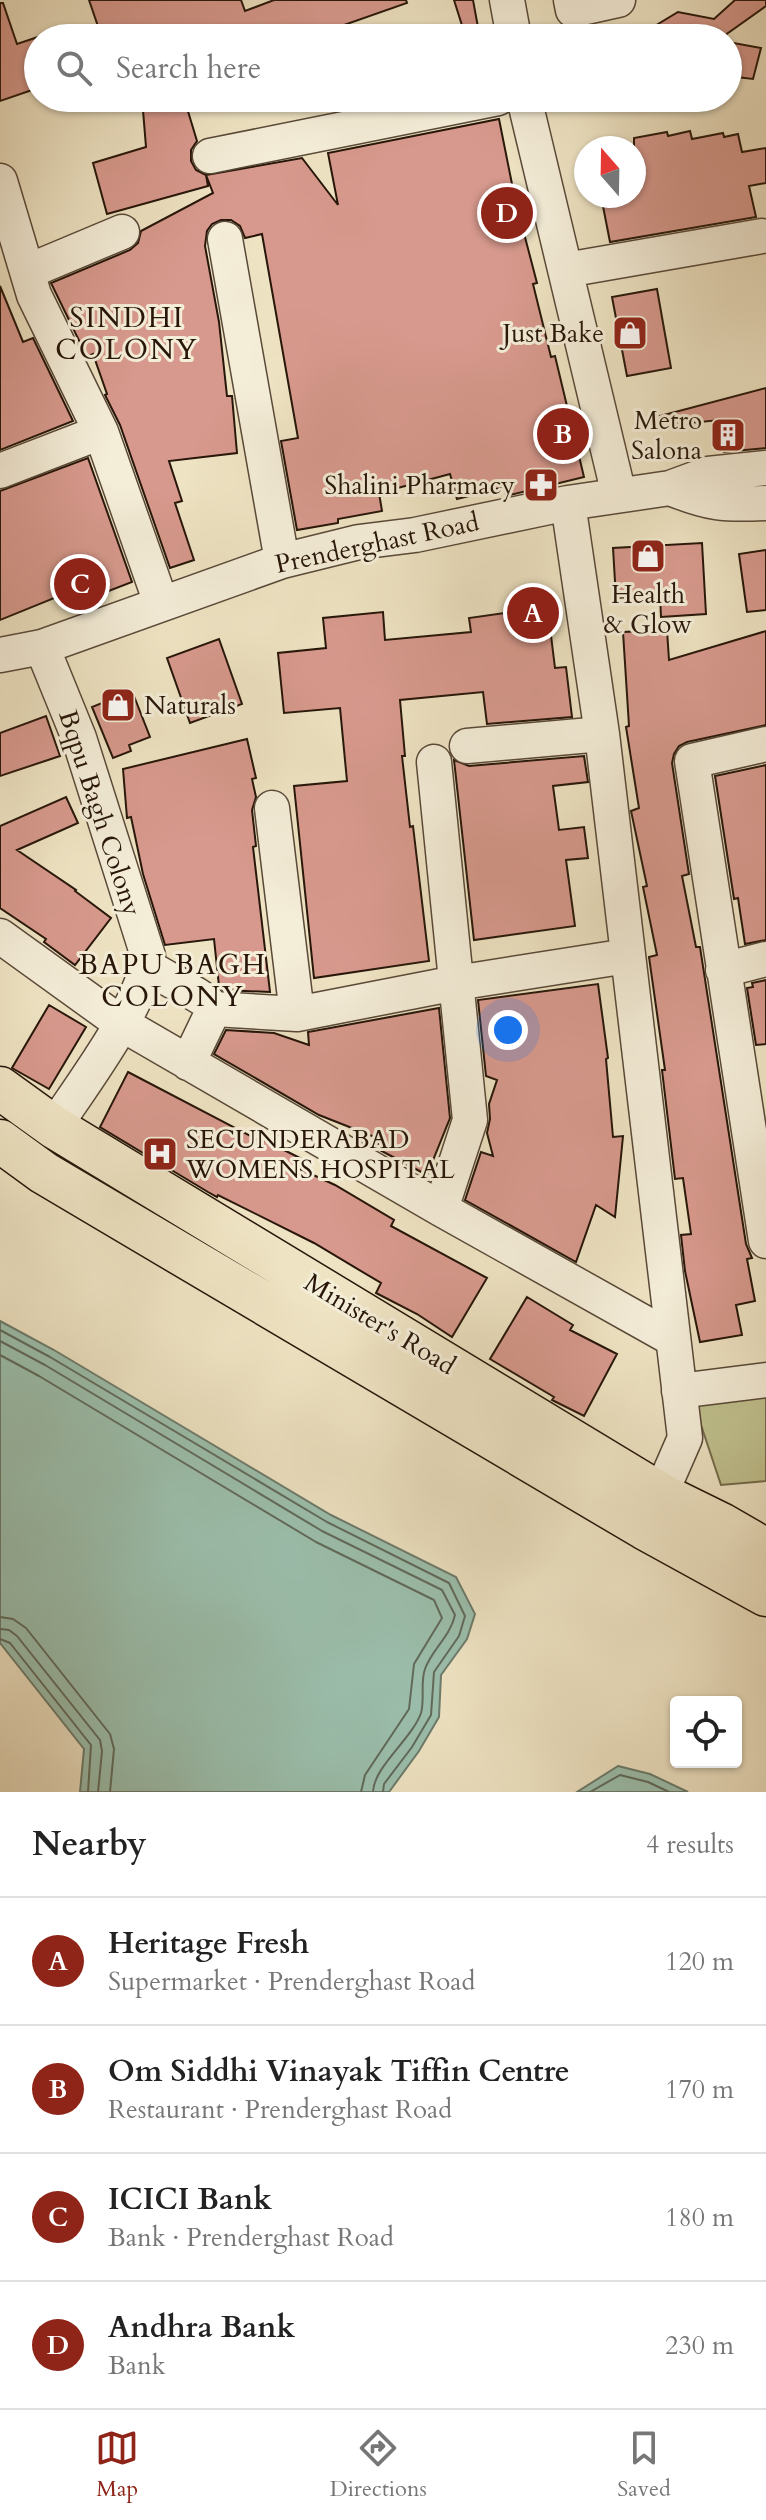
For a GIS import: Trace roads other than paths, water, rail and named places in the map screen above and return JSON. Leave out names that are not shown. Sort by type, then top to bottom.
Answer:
[{"type":"main road","name":"Minister's Road","points":[[0,1088],[54,1127],[653,1511],[766,1595]]},
{"type":"main road","name":"Minister's Road","points":[[0,1141],[58,1181],[653,1511],[721,1524],[766,1550]]},
{"type":"street","points":[[507,0],[511,24]]},
{"type":"street","points":[[571,0],[573,10],[618,0]]},
{"type":"street","points":[[210,156],[428,112]]},
{"type":"street","points":[[527,112],[619,495]]},
{"type":"street","points":[[0,181],[34,295],[101,432],[161,603]]},
{"type":"street","points":[[29,271],[122,232]]},
{"type":"street","points":[[566,270],[762,236]]},
{"type":"street","points":[[225,239],[282,561]]},
{"type":"street","points":[[0,471],[101,432]]},
{"type":"street","name":"Prenderghast Road","points":[[0,655],[42,647],[282,561],[359,542],[415,535],[568,503],[670,488],[708,474],[766,468]]},
{"type":"street","name":"Prenderghast Road","points":[[670,488],[706,502],[731,505],[766,503]]},
{"type":"street","points":[[568,503],[602,734],[685,1438],[653,1511]]},
{"type":"street","name":"Bqpu Bagh Colony","points":[[42,647],[79,738],[148,956],[148,967]]},
{"type":"street","points":[[467,746],[602,734]]},
{"type":"street","points":[[766,744],[692,761],[723,970],[760,1170],[766,1241]]},
{"type":"street","points":[[434,762],[470,1120],[441,1209]]},
{"type":"street","points":[[272,808],[297,1014]]},
{"type":"street","points":[[0,936],[122,1024],[673,1339]]},
{"type":"street","points":[[214,1009],[297,1014],[456,983],[627,956]]},
{"type":"street","points":[[723,970],[766,959]]},
{"type":"street","points":[[54,1127],[122,1024],[148,967],[209,1001],[214,1009]]},
{"type":"street","points":[[188,1063],[214,1009]]},
{"type":"street","points":[[679,1391],[766,1380]]},
{"type":"water","points":[[0,1321],[331,1515],[456,1577],[475,1614],[467,1639],[441,1675],[439,1717],[389,1792],[80,1792],[84,1749],[0,1643]]},
{"type":"water","points":[[618,1766],[650,1774],[688,1792],[577,1792]]},
{"type":"place","name":"Andhra Bank","points":[[507,213]]},
{"type":"place","name":"Just Bake","points":[[630,333]]},
{"type":"place","name":"Om Siddhi Vinayak Tiffin Centre","points":[[563,434]]},
{"type":"place","name":"Metro Salona","points":[[728,435]]},
{"type":"place","name":"Shalini Pharmacy","points":[[541,485]]},
{"type":"place","name":"Health & Glow","points":[[648,556]]},
{"type":"place","name":"ICICI Bank","points":[[80,584]]},
{"type":"place","name":"Heritage Fresh","points":[[533,613]]},
{"type":"place","name":"Naturals","points":[[118,705]]},
{"type":"place","name":"SECUNDERABAD WOMENS HOSPITAL","points":[[160,1154]]},
{"type":"district","name":"SINDHI COLONY","points":[[127,334]]},
{"type":"district","name":"BAPU BAGH COLONY","points":[[173,981]]}]
